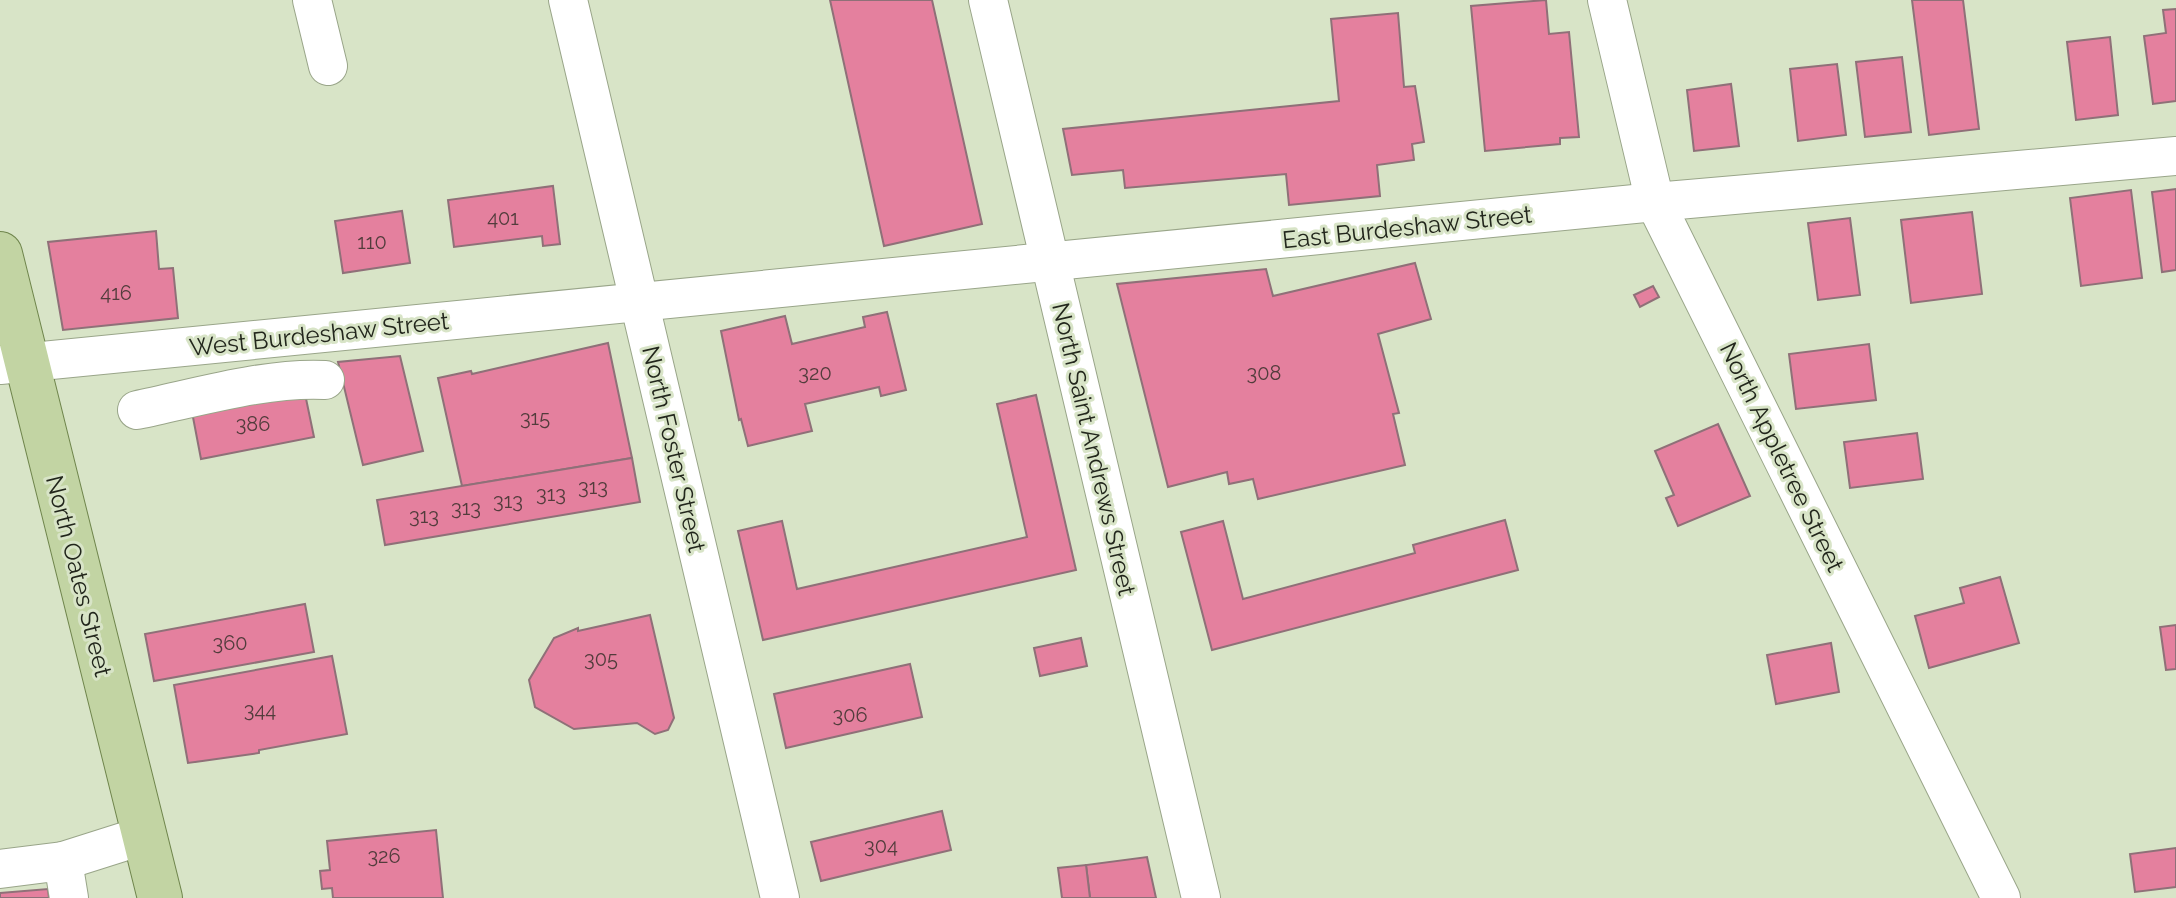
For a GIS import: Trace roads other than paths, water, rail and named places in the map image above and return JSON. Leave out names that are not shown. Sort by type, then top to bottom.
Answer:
[{"type":"main road","name":"North Oates Street","points":[[0,254],[13,364],[160,898]]},
{"type":"street","points":[[312,0],[328,66]]},
{"type":"street","name":"North Foster Street","points":[[568,0],[780,898]]},
{"type":"street","name":"North Saint Andrews Street","points":[[988,0],[1201,898]]},
{"type":"street","name":"North Appletree Street","points":[[1607,0],[1655,202],[2001,898]]},
{"type":"street","name":"East Burdeshaw Street","points":[[637,302],[1655,202],[2176,156]]},
{"type":"street","name":"West Burdeshaw Street","points":[[13,364],[637,302]]},
{"type":"street","points":[[137,410],[266,384],[325,380]]},
{"type":"street","points":[[0,869],[66,880],[145,835]]}]
